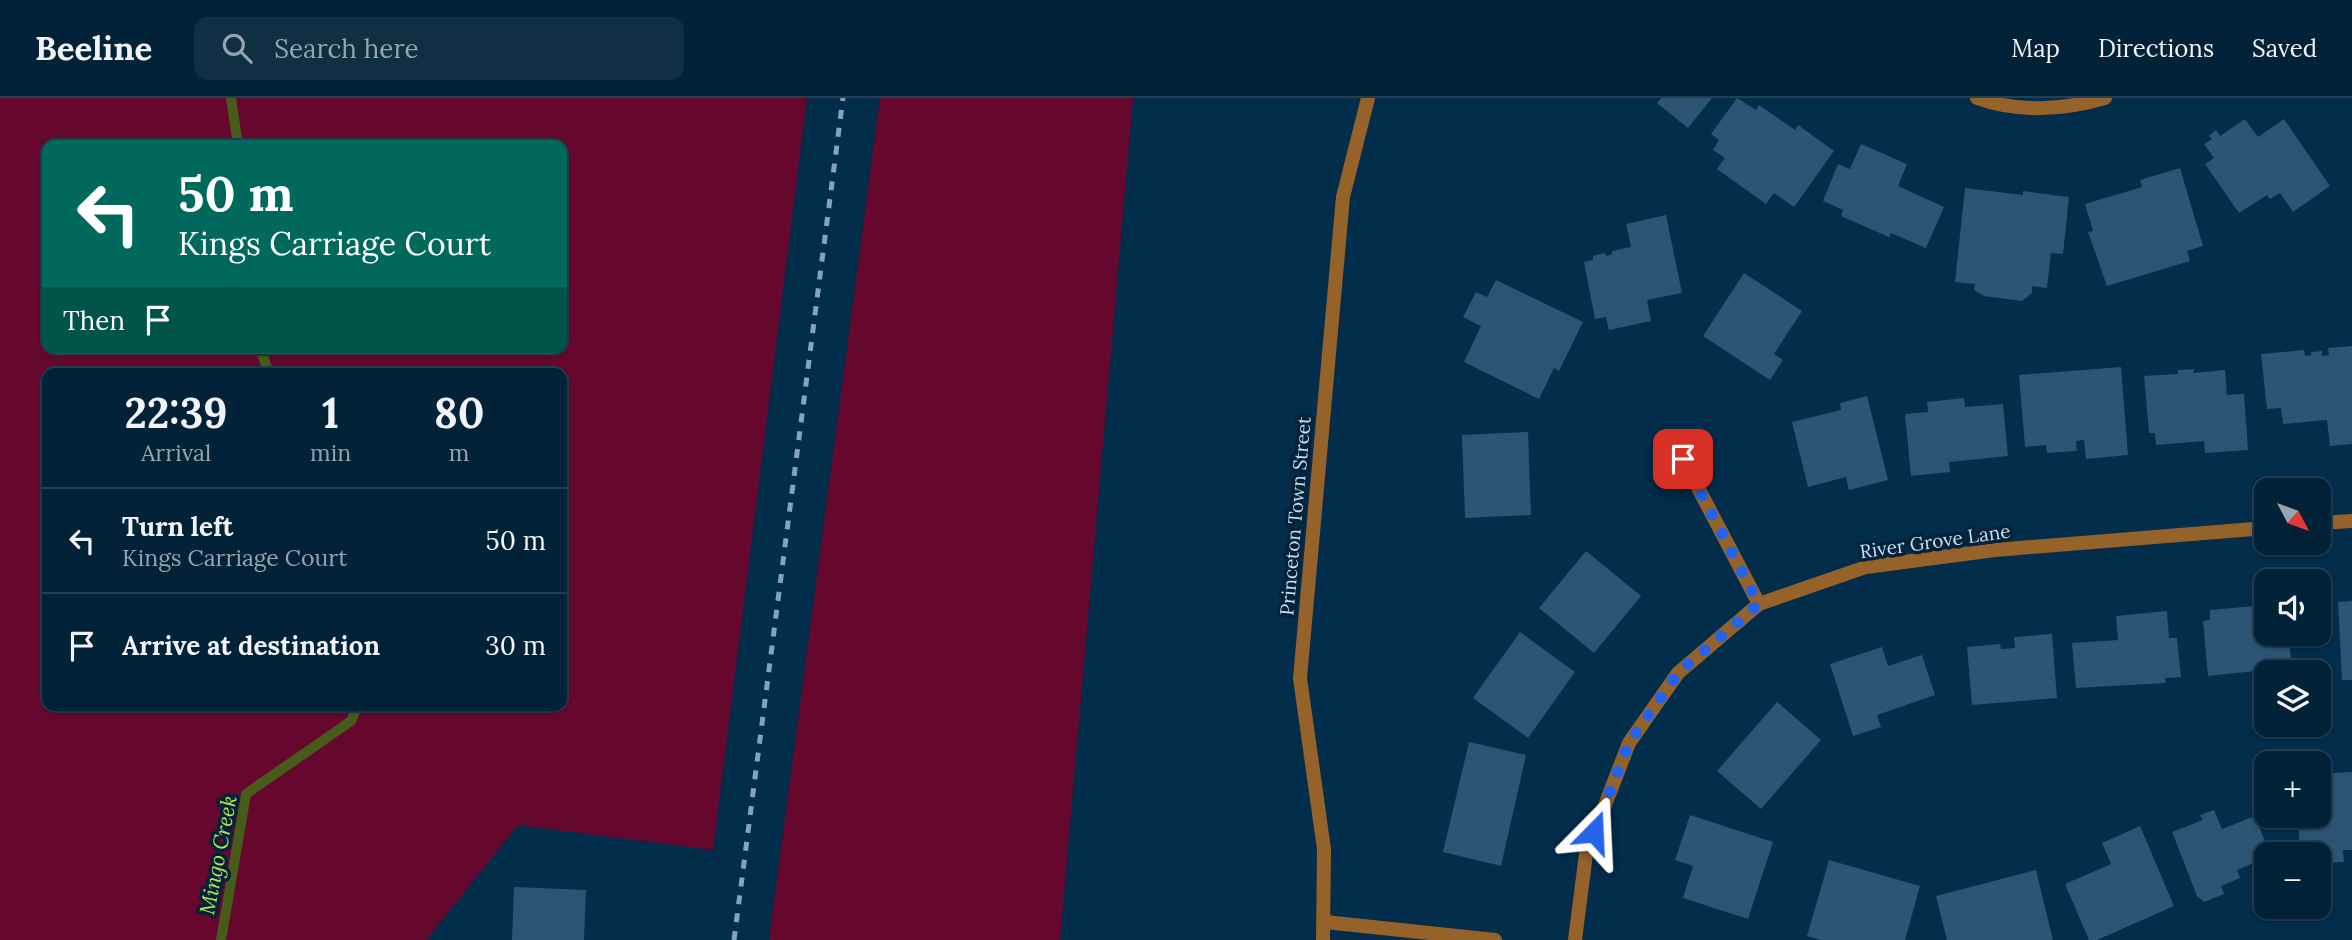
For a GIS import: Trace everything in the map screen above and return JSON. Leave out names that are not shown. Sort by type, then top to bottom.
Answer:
[{"type":"street","name":"Princeton Town Street","points":[[1323,940],[1324,849],[1300,678],[1343,197],[1368,98]]},
{"type":"street","points":[[1977,98],[1993,104],[2039,109],[2105,98]]},
{"type":"street","points":[[1683,459],[1759,604]]},
{"type":"street","points":[[2331,522],[2352,521]]},
{"type":"street","name":"River Grove Lane","points":[[1575,940],[1586,854],[1629,743],[1678,673],[1759,604],[1866,567],[1995,550],[2254,529]]},
{"type":"street","points":[[1325,922],[1495,940]]},
{"type":"shaded area","points":[[0,98],[807,98],[713,850],[518,825],[426,940],[0,940]]},
{"type":"shaded area","points":[[880,98],[1133,98],[1060,940],[769,940]]},
{"type":"building","points":[[1661,98],[1712,98],[1688,128],[1657,103]]},
{"type":"building","points":[[1737,98],[1756,110],[1759,105],[1795,130],[1798,125],[1834,151],[1794,207],[1774,193],[1766,204],[1717,169],[1725,158],[1713,150],[1719,140],[1711,134]]},
{"type":"building","points":[[2245,119],[2258,137],[2284,119],[2330,186],[2293,212],[2280,193],[2270,199],[2267,195],[2239,213],[2205,164],[2214,158],[2204,144],[2212,139],[2209,136],[2216,130],[2220,136]]},
{"type":"building","points":[[1861,144],[1907,164],[1898,186],[1944,207],[1926,248],[1891,233],[1889,237],[1841,216],[1843,210],[1823,201],[1838,164],[1850,169]]},
{"type":"building","points":[[2180,168],[2203,246],[2187,251],[2190,261],[2107,286],[2088,232],[2093,231],[2085,204],[2142,187],[2140,180]]},
{"type":"building","points":[[1965,188],[2069,197],[2063,254],[2051,253],[2047,288],[2032,286],[2032,293],[2022,301],[1984,296],[1974,290],[1975,284],[1955,282]]},
{"type":"building","points":[[1666,215],[1682,293],[1647,300],[1651,321],[1609,330],[1606,317],[1595,319],[1584,262],[1593,260],[1593,256],[1605,253],[1606,256],[1612,254],[1612,251],[1631,247],[1626,224]]},
{"type":"building","points":[[1744,273],[1802,311],[1774,354],[1783,360],[1770,380],[1703,336]]},
{"type":"building","points":[[1496,280],[1583,322],[1559,371],[1554,368],[1539,399],[1464,362],[1481,326],[1463,317],[1476,292],[1487,297]]},
{"type":"building","points":[[2352,346],[2352,444],[2330,446],[2327,420],[2283,424],[2281,408],[2267,409],[2261,354],[2304,350],[2305,356],[2311,355],[2311,352],[2322,351],[2322,356],[2329,355],[2328,348]]},
{"type":"building","points":[[2121,367],[2128,455],[2086,459],[2084,440],[2076,441],[2077,451],[2047,453],[2046,445],[2025,447],[2019,375]]},
{"type":"building","points":[[2194,369],[2193,373],[2225,370],[2227,395],[2244,394],[2248,450],[2205,453],[2204,441],[2156,445],[2155,433],[2149,433],[2144,376],[2178,374],[2178,370]]},
{"type":"building","points":[[1867,396],[1888,480],[1849,490],[1846,477],[1808,487],[1792,422],[1841,410],[1840,403]]},
{"type":"building","points":[[1964,398],[1965,407],[2003,404],[2008,456],[1949,462],[1950,472],[1911,476],[1905,414],[1928,412],[1927,402]]},
{"type":"building","points":[[1528,432],[1531,515],[1465,518],[1462,435]]},
{"type":"building","points":[[1586,551],[1641,596],[1594,653],[1539,608]]},
{"type":"building","points":[[2352,601],[2352,680],[2342,680],[2338,602]]},
{"type":"building","points":[[2254,606],[2254,646],[2289,646],[2291,660],[2254,660],[2254,671],[2208,676],[2203,621],[2210,620],[2210,610]]},
{"type":"building","points":[[2167,611],[2169,638],[2177,638],[2181,677],[2165,678],[2166,683],[2076,688],[2072,643],[2118,640],[2116,616]]},
{"type":"building","points":[[1520,632],[1575,672],[1528,738],[1473,698]]},
{"type":"building","points":[[2052,634],[2057,698],[1972,705],[1967,647],[2000,644],[2001,649],[2015,648],[2014,637]]},
{"type":"building","points":[[1882,647],[1888,666],[1922,655],[1935,695],[1877,715],[1881,727],[1853,736],[1830,664]]},
{"type":"building","points":[[1777,702],[1821,740],[1761,809],[1717,771]]},
{"type":"building","points":[[1469,742],[1526,755],[1501,866],[1443,852]]},
{"type":"building","points":[[2352,772],[2352,850],[2343,850],[2344,862],[2331,863],[2331,842],[2299,842],[2299,828],[2331,828],[2331,773]]},
{"type":"building","points":[[2214,810],[2222,829],[2254,816],[2254,828],[2260,828],[2265,842],[2254,842],[2254,863],[2237,870],[2240,878],[2221,886],[2224,894],[2204,902],[2197,896],[2172,832],[2203,820],[2200,815]]},
{"type":"building","points":[[1690,815],[1773,842],[1748,919],[1683,898],[1693,866],[1675,860]]},
{"type":"building","points":[[2140,826],[2174,906],[2097,940],[2089,940],[2065,884],[2111,864],[2102,843]]},
{"type":"building","points":[[1829,860],[1920,886],[1905,940],[1820,940],[1807,936]]},
{"type":"building","points":[[2036,870],[2053,940],[1947,940],[1936,896]]},
{"type":"building","points":[[514,887],[586,890],[584,940],[512,940]]},
{"type":"waterway","name":"Mingo Creek","points":[[231,98],[237,140]]},
{"type":"waterway","name":"Mingo Creek","points":[[262,354],[267,368]]},
{"type":"waterway","name":"Mingo Creek","points":[[221,940],[246,794],[351,721],[355,711]]},
{"type":"railway","points":[[734,940],[843,98]]},
{"type":"route","points":[[1594,832],[1629,743],[1678,673],[1759,604],[1683,459]]}]
